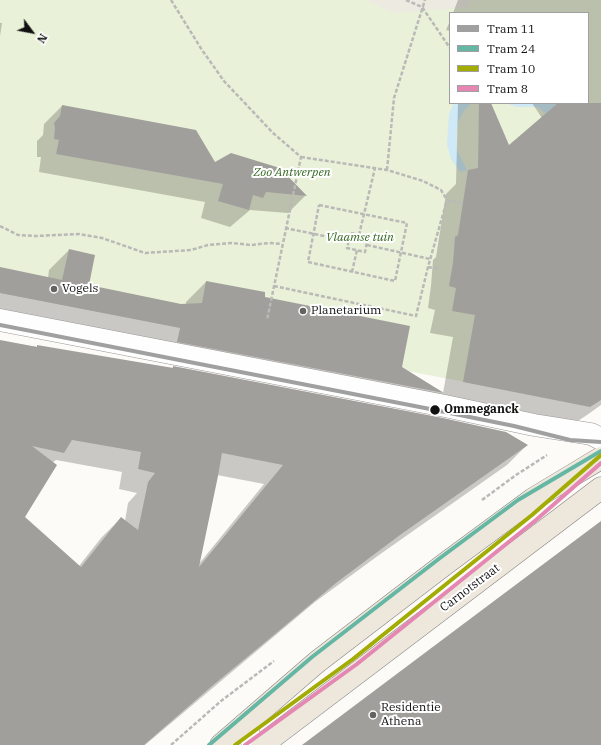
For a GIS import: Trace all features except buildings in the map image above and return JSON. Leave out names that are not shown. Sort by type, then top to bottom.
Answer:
[{"type":"main road","points":[[220,745],[317,662],[500,522],[533,499],[601,458]]},
{"type":"main road","name":"Carnotstraat","points":[[262,745],[601,488]]},
{"type":"street","points":[[0,320],[445,406],[534,425],[591,434],[601,439]]},
{"type":"street","points":[[244,725],[254,745]]},
{"type":"path","points":[[171,0],[202,50],[224,81],[272,133],[301,157],[387,170],[423,181],[441,190],[447,200],[416,316],[274,286]]},
{"type":"path","points":[[406,0],[422,7],[449,47]]},
{"type":"path","points":[[387,170],[394,98],[425,0]]},
{"type":"path","points":[[267,320],[301,157]]},
{"type":"path","points":[[359,235],[375,168]]},
{"type":"path","points":[[447,200],[463,203]]},
{"type":"path","points":[[319,205],[364,214],[407,223],[395,281],[308,262],[319,205]]},
{"type":"path","points":[[0,226],[18,235],[36,236],[79,234],[102,238],[144,253],[191,250],[208,245],[232,243],[251,245],[269,243],[282,244]]},
{"type":"path","points":[[285,228],[349,241]]},
{"type":"path","points":[[351,233],[368,237],[365,252],[347,248],[349,241],[351,233]]},
{"type":"path","points":[[367,245],[430,259]]},
{"type":"path","points":[[352,272],[357,250]]},
{"type":"path","points":[[428,267],[438,269]]},
{"type":"path","points":[[358,316],[361,304]]},
{"type":"green space","name":"Zoo Antwerpen","points":[[0,0],[601,0],[601,262],[491,387],[0,293]]},
{"type":"shaded area","points":[[366,0],[471,0],[468,7],[393,13]]},
{"type":"water","points":[[454,104],[471,104],[464,111],[459,120],[457,150],[467,170],[460,172],[451,159],[447,144],[449,114]]},
{"type":"water","points":[[509,104],[557,104],[546,114],[538,107],[517,107]]},
{"type":"tram line","name":"11","points":[[0,325],[435,410],[514,426],[570,440],[601,442]]},
{"type":"tram line","name":"24","points":[[209,745],[312,657],[440,558],[518,500],[601,451]]},
{"type":"tram line","name":"10","points":[[235,745],[353,659],[532,515],[601,455]]},
{"type":"tram line","name":"8","points":[[245,745],[357,664],[536,520],[601,463]]},
{"type":"place","name":"Vogels","points":[[54,289]]},
{"type":"place","name":"Planetarium","points":[[303,311]]},
{"type":"place","name":"Ommeganck","points":[[435,410]]},
{"type":"place","name":"Residentie Athena","points":[[373,715]]},
{"type":"park label","name":"Vlaamse tuin","points":[[360,238]]}]
